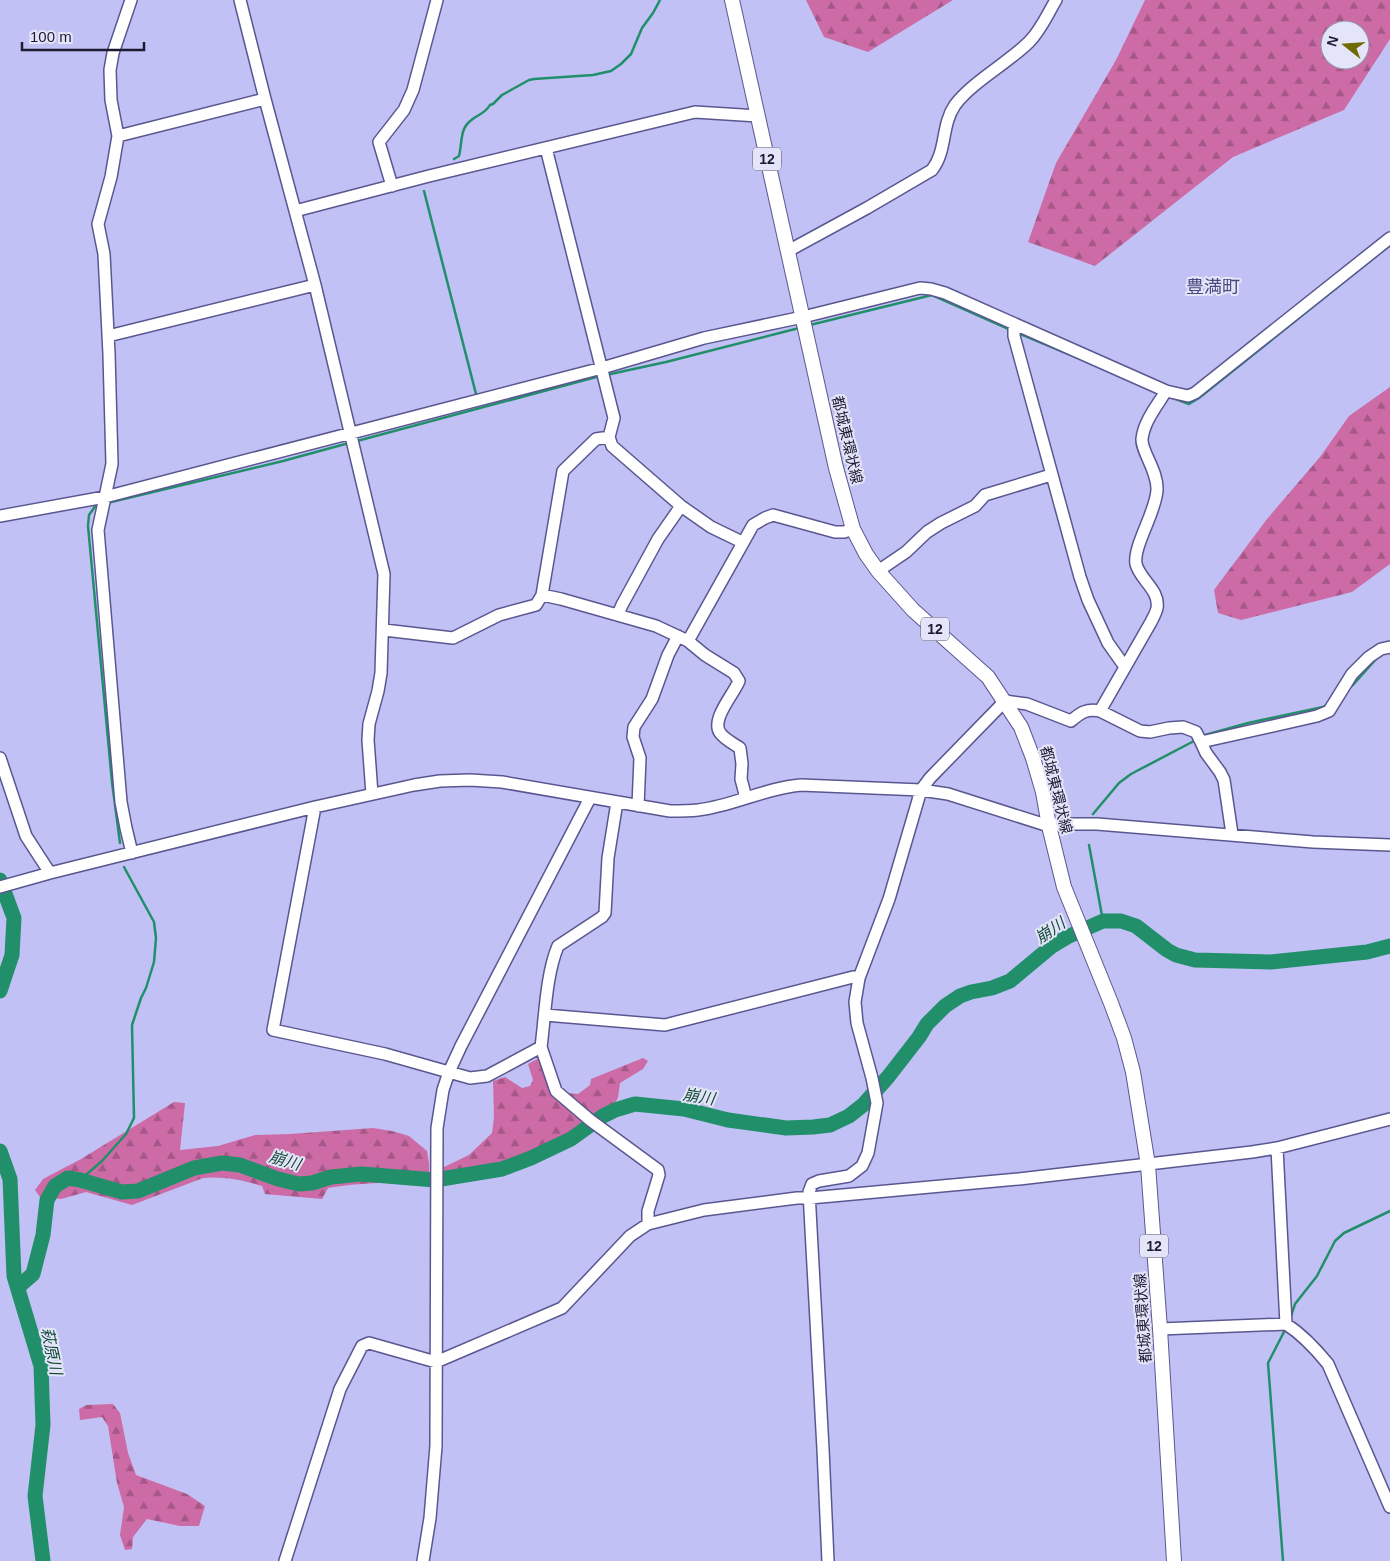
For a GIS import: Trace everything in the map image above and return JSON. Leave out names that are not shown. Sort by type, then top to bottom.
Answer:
[{"type":"main road","name":"都城東環状線","points":[[732,0],[838,478],[853,529],[866,554],[878,571],[913,610],[988,676],[1021,726],[1043,792],[1064,887],[1111,1003],[1126,1047],[1133,1072],[1148,1165],[1174,1561]]},
{"type":"street","points":[[131,0],[113,53],[110,70],[112,100],[118,136],[111,176],[98,224],[104,254],[112,464],[98,530],[121,802],[132,853]]},
{"type":"street","points":[[240,0],[315,285],[384,574],[384,630],[381,673],[369,724],[368,740],[372,794]]},
{"type":"street","points":[[392,186],[379,142],[404,110],[413,90],[437,0]]},
{"type":"street","points":[[788,251],[932,170],[942,152],[946,125],[955,104],[1027,44],[1038,32],[1056,0]]},
{"type":"street","points":[[118,136],[265,99]]},
{"type":"street","points":[[295,211],[695,112],[758,116]]},
{"type":"street","points":[[546,148],[614,418],[609,437],[612,446],[681,506],[711,527],[742,542]]},
{"type":"street","points":[[0,516],[104,502],[603,373],[704,338],[804,324],[920,288],[945,293],[1014,330],[1163,395],[1188,396],[1195,393],[1390,238]]},
{"type":"street","points":[[108,336],[315,285]]},
{"type":"street","points":[[1014,330],[1051,475],[1080,577],[1088,600],[1108,643],[1125,667]]},
{"type":"street","points":[[1100,711],[1152,622],[1157,608],[1155,594],[1136,564],[1136,556],[1138,546],[1151,516],[1157,490],[1156,474],[1141,441],[1146,425],[1163,395]]},
{"type":"street","points":[[384,630],[453,638],[499,615],[536,605],[542,595],[563,470],[596,439],[609,437]]},
{"type":"street","points":[[878,571],[906,552],[941,523],[975,506],[985,495],[1051,475]]},
{"type":"street","points":[[618,614],[658,539],[681,506]]},
{"type":"street","points":[[638,806],[640,758],[632,737],[634,727],[652,699],[668,655],[683,639],[725,576],[742,542],[753,526],[764,518],[773,515],[835,532],[853,529]]},
{"type":"street","points":[[542,595],[561,598],[656,626],[683,639],[704,655],[734,673],[739,681],[720,716],[717,726],[720,733],[740,748],[741,779],[746,798]]},
{"type":"street","points":[[1201,742],[1317,716],[1329,711],[1352,674],[1369,657],[1381,649],[1390,647]]},
{"type":"street","points":[[828,1561],[809,1192],[812,1184],[819,1181],[850,1176],[862,1166],[868,1153],[877,1103],[857,1023],[856,1002],[860,978],[889,899],[922,790],[930,778],[1005,701],[1027,704],[1071,721],[1080,713],[1093,709],[1140,731],[1150,732],[1169,728],[1183,728],[1196,732],[1206,753],[1224,780],[1232,834]]},
{"type":"street","points":[[0,758],[26,836],[50,873]]},
{"type":"street","points":[[0,887],[372,794],[440,781],[470,780],[502,782],[670,810],[697,810],[775,789],[801,785],[922,790],[948,794],[1049,826],[1098,824],[1313,842],[1390,845]]},
{"type":"street","points":[[423,1561],[430,1518],[436,1453],[437,1128],[443,1090],[449,1072],[590,798]]},
{"type":"street","points":[[617,802],[608,858],[605,913],[602,917],[558,946],[548,983],[541,1047],[556,1091],[593,1122],[658,1170],[659,1175],[648,1211],[648,1224]]},
{"type":"street","points":[[315,807],[273,1030],[385,1054],[470,1078],[487,1076],[541,1047]]},
{"type":"street","points":[[545,1015],[665,1025],[853,977],[860,978]]},
{"type":"street","points":[[285,1561],[340,1389],[362,1346],[369,1343],[436,1362],[562,1308],[630,1236],[648,1224],[704,1210],[780,1200],[1019,1180],[1277,1148],[1390,1119]]},
{"type":"street","points":[[1277,1148],[1286,1324]]},
{"type":"street","points":[[1160,1329],[1286,1324],[1302,1334],[1328,1364],[1390,1508]]},
{"type":"green space","points":[[806,0],[953,0],[868,52],[824,37]]},
{"type":"green space","points":[[1145,0],[1390,0],[1390,39],[1370,70],[1370,20],[1320,20],[1320,70],[1370,70],[1344,110],[1233,157],[1095,266],[1028,242],[1056,163],[1116,60]]},
{"type":"green space","points":[[1390,387],[1390,564],[1352,592],[1241,620],[1218,613],[1214,590],[1267,519],[1320,457],[1349,416]]},
{"type":"green space","points":[[541,1057],[554,1080],[566,1093],[578,1094],[590,1085],[591,1079],[643,1058],[648,1061],[643,1069],[620,1083],[618,1098],[614,1104],[568,1138],[530,1156],[463,1179],[442,1183],[442,1168],[469,1155],[492,1133],[494,1117],[493,1081],[505,1077],[522,1088],[530,1086],[533,1080],[528,1064]]},
{"type":"green space","points":[[174,1102],[185,1103],[180,1150],[218,1146],[255,1135],[373,1128],[409,1136],[427,1151],[429,1185],[378,1183],[341,1186],[328,1188],[322,1199],[265,1194],[262,1186],[247,1182],[225,1178],[203,1178],[132,1205],[86,1192],[61,1199],[40,1197],[35,1190],[43,1179],[81,1159]]},
{"type":"green space","points":[[113,1404],[120,1413],[128,1453],[136,1475],[187,1494],[205,1506],[199,1526],[180,1526],[147,1519],[133,1537],[132,1549],[125,1550],[120,1535],[124,1507],[117,1483],[108,1426],[102,1417],[80,1420],[79,1409],[86,1405]]},
{"type":"waterway","points":[[454,159],[459,156],[466,125],[502,95],[529,80],[593,75],[611,71],[621,64],[631,54],[642,28],[660,0]]},
{"type":"waterway","points":[[424,191],[476,394]]},
{"type":"waterway","points":[[1173,398],[1189,404],[1199,398],[1390,245]]},
{"type":"waterway","points":[[810,325],[932,295],[1011,330]]},
{"type":"waterway","points":[[606,375],[666,362],[799,328]]},
{"type":"waterway","points":[[1018,333],[1078,358]]},
{"type":"waterway","points":[[357,441],[600,376]]},
{"type":"waterway","points":[[107,503],[283,461],[349,443]]},
{"type":"waterway","points":[[99,504],[96,505],[89,515],[88,526],[112,782],[120,843]]},
{"type":"waterway","points":[[1352,686],[1377,658]]},
{"type":"waterway","points":[[1205,735],[1248,723],[1323,707],[1328,704]]},
{"type":"waterway","points":[[1093,814],[1119,783],[1131,774],[1194,741]]},
{"type":"waterway","points":[[1089,845],[1103,921]]},
{"type":"waterway","points":[[80,1180],[102,1161],[126,1134],[134,1118],[132,1025],[154,962],[156,938],[154,922],[124,867]]},
{"type":"waterway","name":"萩原川","points":[[0,880],[14,918],[12,955],[0,991]]},
{"type":"waterway","name":"崩川","points":[[18,1287],[33,1274],[43,1235],[47,1200],[55,1186],[68,1178],[122,1192],[138,1191],[194,1168],[222,1163],[240,1165],[278,1179],[299,1184],[312,1183],[331,1177],[362,1174],[435,1180],[502,1169],[531,1158],[571,1139],[603,1116],[635,1104],[684,1109],[728,1120],[786,1128],[830,1125],[849,1116],[863,1105],[888,1077],[927,1024],[945,1006],[960,996],[992,988],[1010,981],[1052,946],[1103,921],[1121,921],[1136,926],[1167,950],[1176,955],[1195,960],[1271,962],[1367,952],[1390,946]]},
{"type":"waterway","name":"萩原川","points":[[0,1151],[10,1179],[14,1276],[41,1366],[43,1425],[35,1496],[43,1561]]},
{"type":"waterway","points":[[1291,1316],[1295,1304],[1317,1276],[1335,1241],[1344,1233],[1390,1211]]},
{"type":"waterway","points":[[1283,1561],[1268,1363],[1286,1328]]},
{"type":"district","name":"豊満町","points":[[1213,287]]}]
